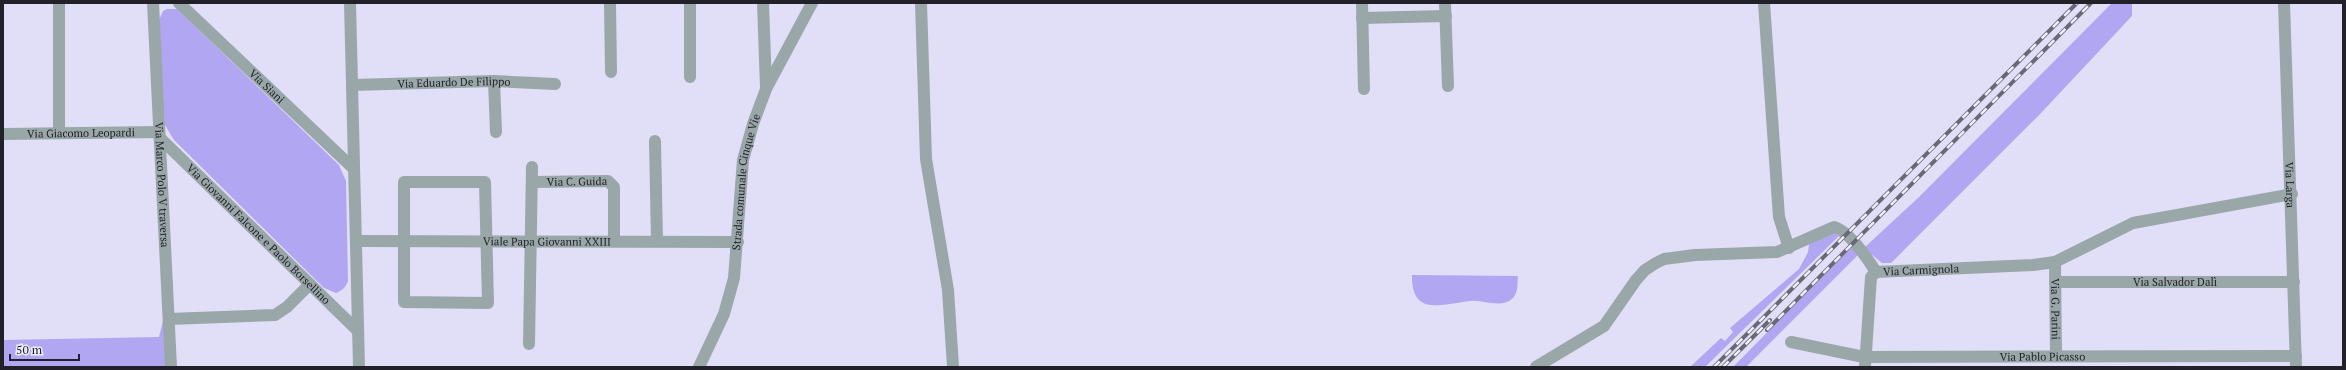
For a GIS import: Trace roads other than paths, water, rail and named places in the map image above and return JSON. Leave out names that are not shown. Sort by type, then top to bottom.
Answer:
[{"type":"street","points":[[59,3],[59,133]]},
{"type":"street","name":"Via Marco Polo V traversa","points":[[153,3],[171,367]]},
{"type":"street","name":"Via Siani","points":[[179,3],[354,169]]},
{"type":"street","points":[[350,3],[359,367]]},
{"type":"street","points":[[610,3],[611,72]]},
{"type":"street","points":[[690,3],[690,77]]},
{"type":"street","points":[[763,3],[766,89]]},
{"type":"street","name":"Strada comunale Cinque Vie","points":[[699,367],[724,314],[734,278],[744,160],[753,124],[766,89],[812,3]]},
{"type":"street","points":[[921,3],[926,159],[948,290],[953,367]]},
{"type":"street","points":[[1362,3],[1364,89]]},
{"type":"street","points":[[1445,3],[1448,86]]},
{"type":"street","points":[[1764,3],[1779,217],[1789,248]]},
{"type":"street","name":"Via Larga","points":[[2284,3],[2292,194],[2296,362]]},
{"type":"street","points":[[1362,18],[1446,16]]},
{"type":"street","points":[[494,81],[496,132]]},
{"type":"street","name":"Via Eduardo De Filippo","points":[[352,85],[494,81],[555,84]]},
{"type":"street","name":"Via Giacomo Leopardi","points":[[3,134],[59,133],[159,135]]},
{"type":"street","name":"Via Giovanni Falcone e Paolo Borsellino","points":[[159,135],[358,331]]},
{"type":"street","points":[[655,140],[657,241]]},
{"type":"street","name":"Via C. Guida","points":[[529,344],[532,167]]},
{"type":"street","name":"Via C. Guida","points":[[532,182],[608,181],[614,187],[614,241]]},
{"type":"street","points":[[404,182],[485,182],[488,241],[488,303],[404,302],[404,182]]},
{"type":"street","name":"Via Carmignola","points":[[1536,367],[1604,326],[1636,280],[1645,270],[1656,263],[1679,257],[1766,253],[1789,248],[1834,227],[1839,228],[1858,246],[1876,272],[1893,273],[2033,265],[2055,262],[2133,222],[2292,194]]},
{"type":"street","name":"Viale Papa Giovanni XXIII","points":[[356,241],[738,242]]},
{"type":"street","name":"Via G. Parini","points":[[2055,262],[2056,356]]},
{"type":"street","points":[[1864,362],[1871,277],[1876,272]]},
{"type":"street","name":"Via Salvador Dalì","points":[[2056,282],[2294,282]]},
{"type":"street","points":[[169,319],[275,315],[287,307],[310,284]]},
{"type":"street","name":"Via Pablo Picasso","points":[[1791,342],[1864,362],[2056,356],[2296,362]]},
{"type":"railway","points":[[1714,367],[2077,3]]},
{"type":"railway","points":[[1767,330],[2091,3]]},
{"type":"railway","points":[[1723,367],[1770,320]]}]
